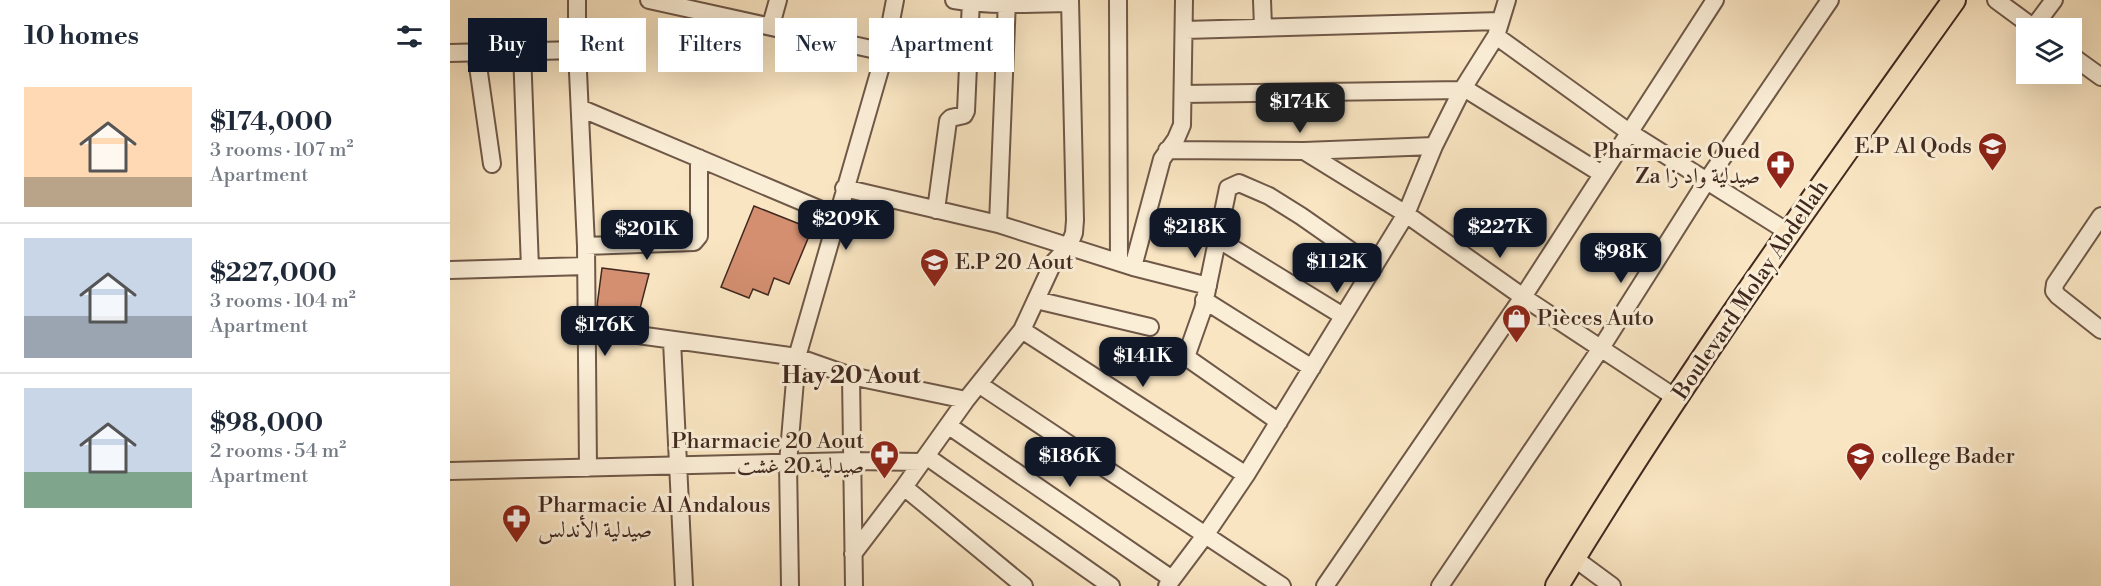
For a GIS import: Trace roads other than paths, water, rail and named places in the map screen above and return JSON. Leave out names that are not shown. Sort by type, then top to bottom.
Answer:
[{"type":"main road","name":"Boulevard Molay Abdellah","points":[[1557,586],[1676,398],[1788,232],[1954,0]]},
{"type":"street","points":[[578,0],[578,18]]},
{"type":"street","points":[[649,0],[869,48]]},
{"type":"street","points":[[771,25],[778,0]]},
{"type":"street","points":[[892,18],[895,0]]},
{"type":"street","points":[[853,554],[966,400],[1022,330],[1053,263],[1069,246],[1074,233],[1070,1],[954,0]]},
{"type":"street","points":[[1118,0],[1126,265]]},
{"type":"street","points":[[1126,265],[1159,168],[1182,125],[1184,0]]},
{"type":"street","points":[[1262,0],[1263,27]]},
{"type":"street","points":[[949,426],[1169,582],[1206,534],[1246,475],[1406,214],[1434,146],[1463,89],[1498,29],[1507,0]]},
{"type":"street","points":[[1325,586],[1523,297],[1715,0]]},
{"type":"street","points":[[1440,586],[1601,348],[1706,182],[1830,0]]},
{"type":"street","points":[[1996,0],[2020,18]]},
{"type":"street","points":[[2041,18],[2054,0]]},
{"type":"street","points":[[936,210],[948,121],[964,115],[966,111],[971,1]]},
{"type":"street","points":[[998,224],[1007,2]]},
{"type":"street","points":[[1185,30],[1263,27],[1498,29],[1629,132],[1788,232]]},
{"type":"street","points":[[450,53],[468,52]]},
{"type":"street","points":[[2082,63],[2101,77]]},
{"type":"street","points":[[479,72],[492,164]]},
{"type":"street","points":[[523,72],[530,267]]},
{"type":"street","points":[[578,72],[586,246],[588,468]]},
{"type":"street","points":[[790,586],[788,463],[797,357],[879,72]]},
{"type":"street","points":[[1183,94],[1463,89],[1602,174]]},
{"type":"street","points":[[580,108],[838,218]]},
{"type":"street","points":[[1167,150],[1304,151],[1434,146]]},
{"type":"street","points":[[1304,151],[1406,214],[1523,297],[1676,398]]},
{"type":"street","points":[[586,246],[694,242],[697,240],[699,236],[699,158]]},
{"type":"street","points":[[1280,422],[1186,357],[1206,293],[1228,188],[1239,183],[1269,196],[1374,267]]},
{"type":"street","points":[[844,188],[998,224],[1206,293],[1312,368]]},
{"type":"street","points":[[2099,325],[2054,291],[2055,284],[2101,216]]},
{"type":"street","points":[[1216,238],[1344,316]]},
{"type":"street","points":[[450,270],[586,266]]},
{"type":"street","points":[[1036,300],[1150,327]]},
{"type":"street","points":[[587,328],[797,357],[851,376],[966,400]]},
{"type":"street","points":[[1022,330],[1246,475]]},
{"type":"street","points":[[672,340],[684,586]]},
{"type":"street","points":[[851,376],[854,586]]},
{"type":"street","points":[[980,385],[1282,586]]},
{"type":"street","points":[[450,471],[924,459],[1111,586]]},
{"type":"street","points":[[904,487],[1024,586]]},
{"type":"street","points":[[1574,558],[1612,586]]},
{"type":"place","name":"E.P Al Qods","points":[[1993,172]]},
{"type":"place","name":"Pharmacie Oued Za صيدلية واد زا","points":[[1781,190]]},
{"type":"place","name":"E.P 20 Aout","points":[[934,288]]},
{"type":"place","name":"Pièces Auto","points":[[1516,344]]},
{"type":"place","name":"Pharmacie 20 Aout صيدلية 20 غشت","points":[[885,480]]},
{"type":"place","name":"college Bader","points":[[1860,482]]},
{"type":"place","name":"Pharmacie Al Andalous صيدلية الأندلس","points":[[517,544]]},
{"type":"district","name":"Hay 20 Aout","points":[[851,376]]}]
